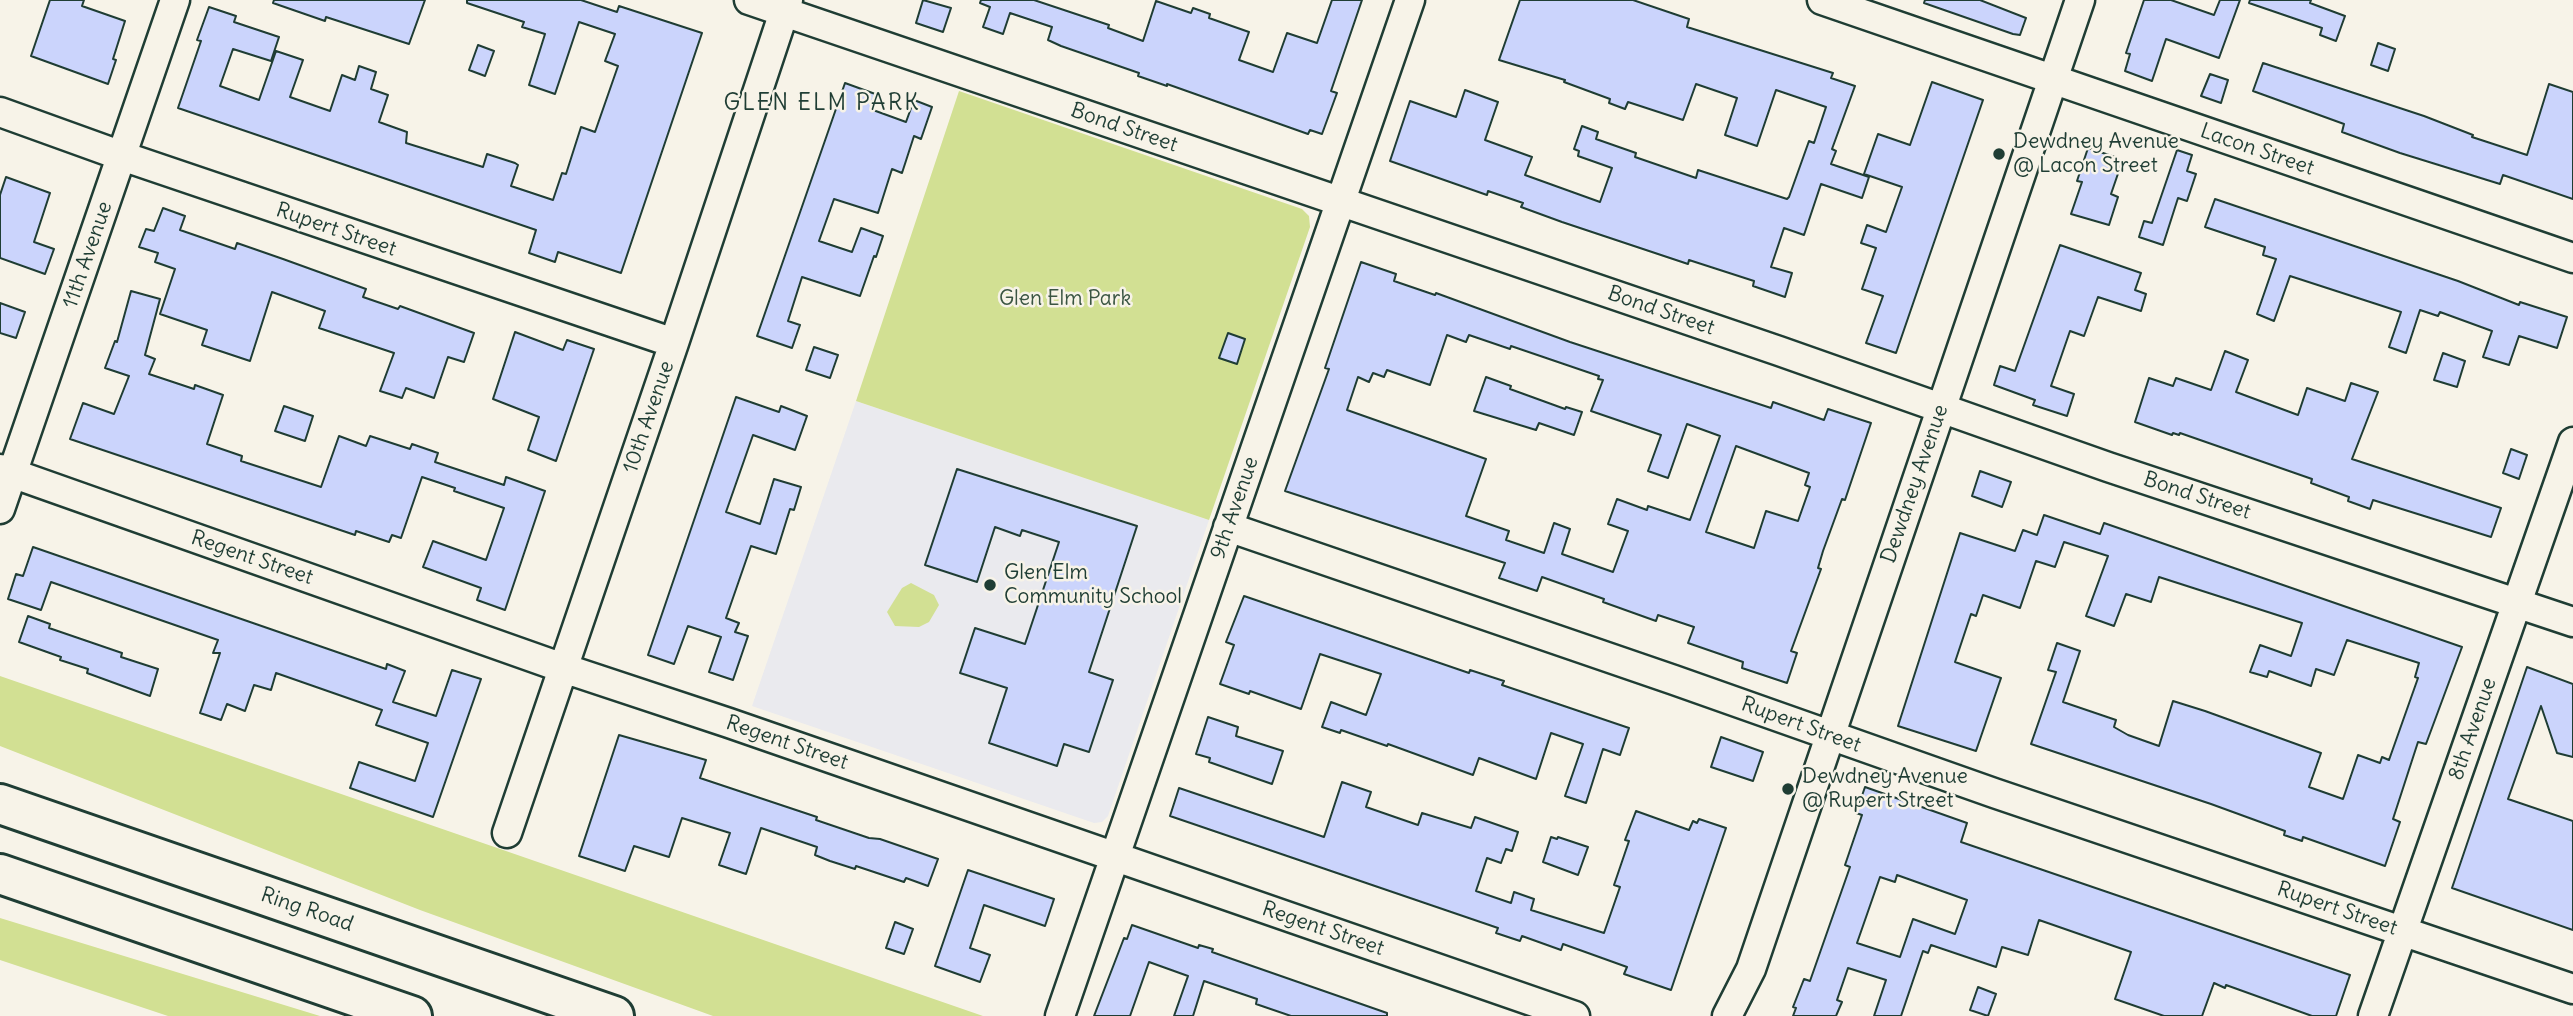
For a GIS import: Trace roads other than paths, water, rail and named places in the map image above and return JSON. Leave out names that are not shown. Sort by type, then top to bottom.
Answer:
[{"type":"highway","points":[[0,790],[97,837]]},
{"type":"highway","name":"Ring Road","points":[[0,804],[614,1016]]},
{"type":"highway","points":[[0,874],[412,1016]]},
{"type":"street","name":"11th Avenue","points":[[0,509],[6,472],[175,0]]},
{"type":"street","name":"Bond Street","points":[[749,0],[786,6],[953,68],[1340,202],[2573,622]]},
{"type":"street","name":"9th Avenue","points":[[1060,1016],[1410,0]]},
{"type":"street","name":"Lacon Street","points":[[1822,0],[2573,258]]},
{"type":"street","name":"Dewdney Avenue","points":[[1741,1016],[1751,969],[2080,0]]},
{"type":"street","name":"10th Avenue","points":[[507,833],[786,6]]},
{"type":"street","name":"Rupert Street","points":[[0,112],[121,156],[674,343]]},
{"type":"street","name":"8th Avenue","points":[[2374,1016],[2573,442]]},
{"type":"street","name":"Regent Street","points":[[6,472],[563,668],[1575,1016]]},
{"type":"street","name":"Rupert Street","points":[[1228,527],[2573,989]]},
{"type":"street","name":"Dewdney Avenue","points":[[1727,1016],[1751,969]]},
{"type":"place","name":"Dewdney Avenue @ Lacon Street","points":[[1999,154]]},
{"type":"place","name":"Glen Elm Community School","points":[[990,585]]},
{"type":"place","name":"Dewdney Avenue @ Rupert Street","points":[[1788,789]]},
{"type":"district","name":"GLEN ELM PARK","points":[[822,103]]},
{"type":"park label","name":"Glen Elm Park","points":[[1065,299]]}]
